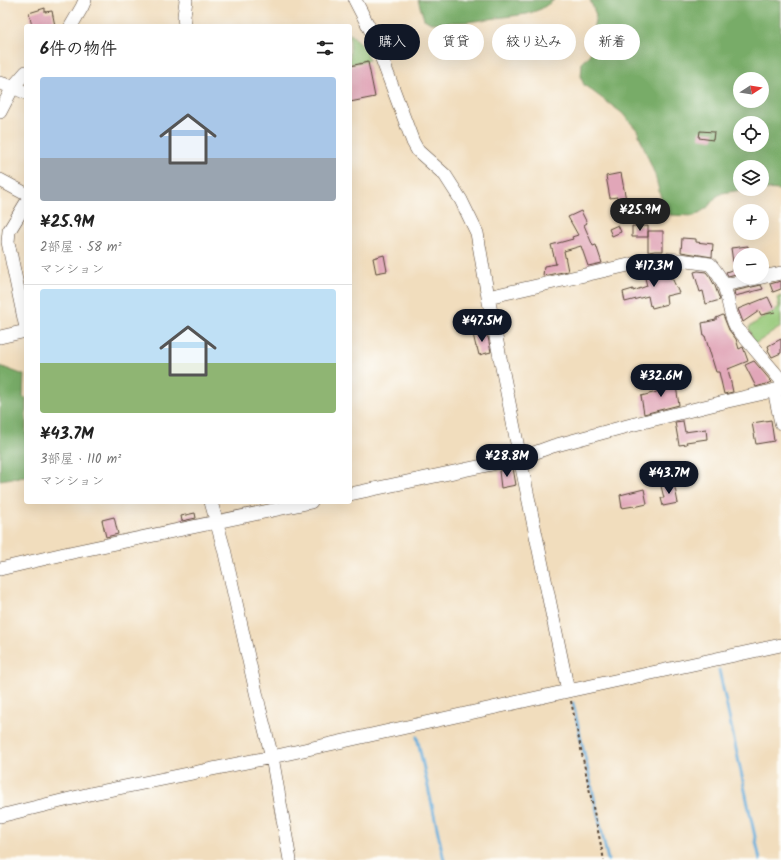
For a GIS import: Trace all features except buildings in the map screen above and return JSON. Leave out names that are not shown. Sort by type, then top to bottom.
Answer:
[{"type":"street","points":[[72,24],[85,0]]},
{"type":"street","points":[[185,24],[186,0]]},
{"type":"street","points":[[355,0],[373,35],[413,142],[418,151],[445,175],[461,200],[477,233],[488,297],[568,691]]},
{"type":"street","points":[[0,112],[13,87],[24,74]]},
{"type":"street","points":[[0,83],[24,92]]},
{"type":"street","points":[[0,180],[24,193]]},
{"type":"street","points":[[24,206],[10,231],[8,242],[24,318]]},
{"type":"street","points":[[488,297],[655,259],[680,260],[710,264],[718,273],[724,285],[732,320],[779,386],[781,423]]},
{"type":"street","points":[[724,285],[781,273]]},
{"type":"street","points":[[0,337],[24,332]]},
{"type":"street","points":[[352,494],[520,458],[553,446],[779,386]]},
{"type":"street","points":[[212,504],[272,758],[290,860]]},
{"type":"street","points":[[0,570],[64,554],[302,504]]},
{"type":"street","points":[[0,816],[94,793],[272,758],[568,691],[781,645]]},
{"type":"path","points":[[568,691],[604,860]]},
{"type":"green space","points":[[418,0],[554,0],[541,9],[527,14],[467,22],[431,23],[424,19]]},
{"type":"green space","points":[[590,0],[781,0],[781,190],[769,189],[769,160],[733,160],[733,191],[722,193],[716,197],[707,208],[694,216],[670,215],[662,202],[655,175],[637,130],[622,113],[584,85],[581,78],[582,62],[584,60],[640,60],[640,24],[594,24],[596,15]]},
{"type":"green space","points":[[352,35],[364,48],[364,60],[369,60],[352,64]]},
{"type":"green space","points":[[781,296],[781,327],[753,345],[749,327],[779,307],[777,298]]},
{"type":"green space","points":[[0,366],[24,375],[24,476],[0,480]]},
{"type":"waterway","points":[[719,670],[760,860]]},
{"type":"waterway","points":[[573,703],[608,860]]},
{"type":"waterway","points":[[417,737],[444,860]]}]
